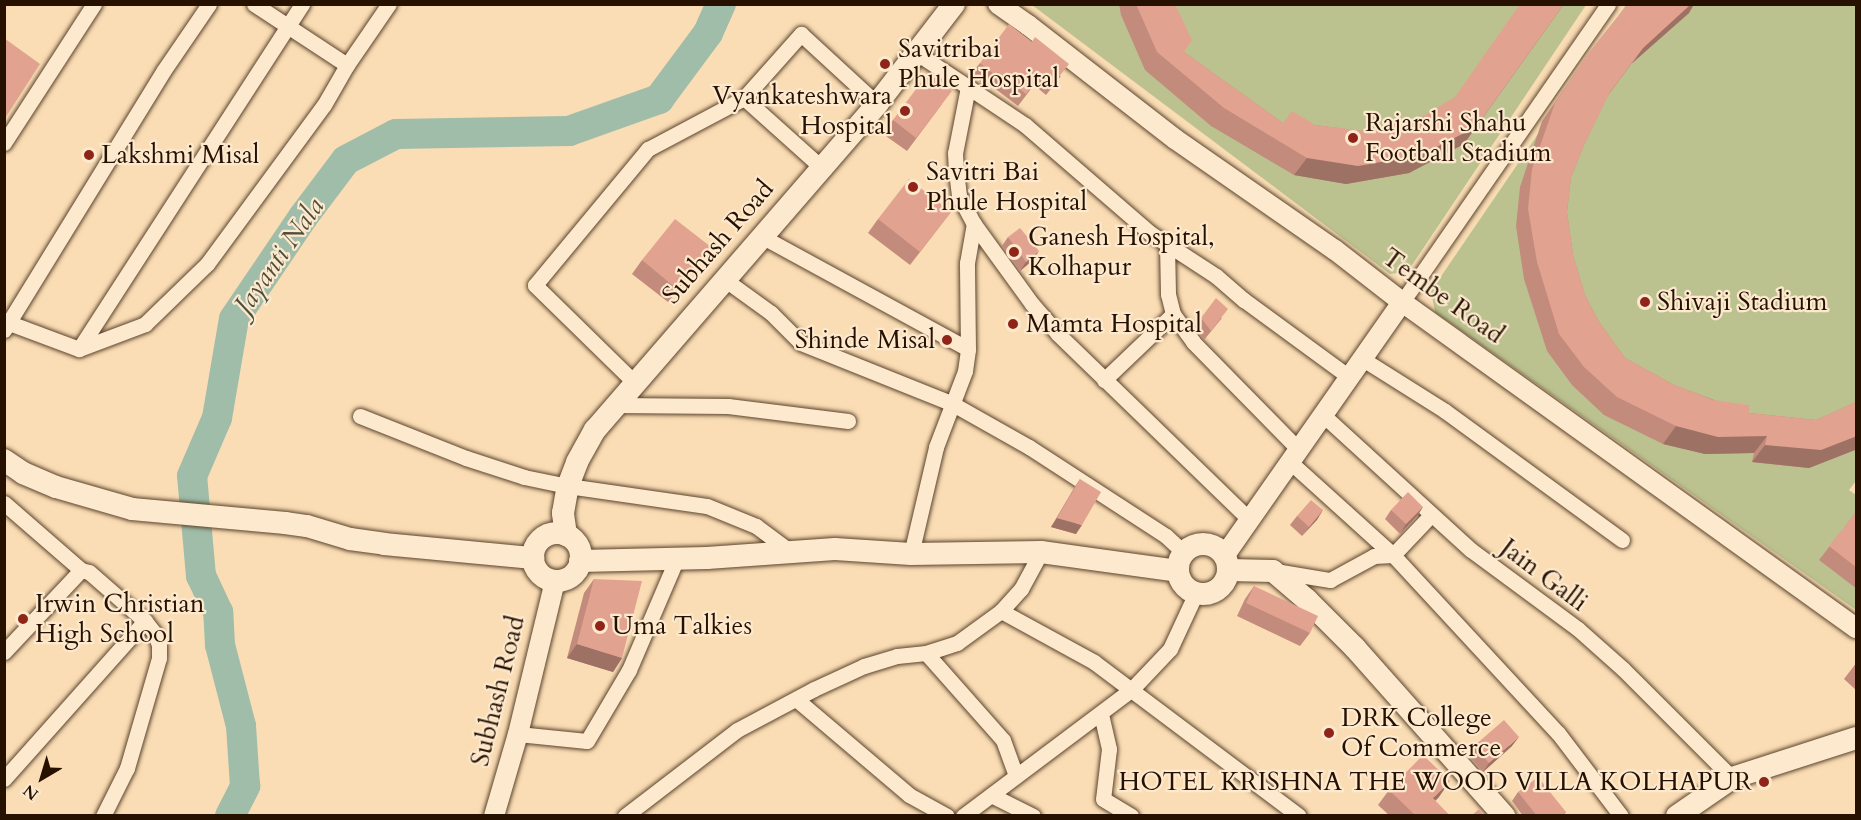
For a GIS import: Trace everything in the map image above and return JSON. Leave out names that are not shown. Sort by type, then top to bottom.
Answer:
[{"type":"main road","name":"Subhash Road","points":[[566,535],[563,513],[568,486],[577,462],[595,430],[820,167],[877,104],[954,4]]},
{"type":"main road","points":[[4,460],[23,473],[56,487],[132,509],[308,526],[350,539],[384,544],[533,558]]},
{"type":"main road","points":[[550,534],[566,535],[577,545],[580,561],[573,574],[555,580],[538,572],[533,558],[537,543],[543,537],[550,534]]},
{"type":"main road","points":[[1227,563],[1227,578],[1218,590],[1211,593],[1196,593],[1184,585],[1181,562],[1195,545],[1208,544],[1227,563],[1273,571],[1307,600],[1355,648],[1504,816]]},
{"type":"main road","points":[[580,561],[835,549],[911,554],[1041,552],[1181,562]]},
{"type":"main road","points":[[1677,816],[1732,778],[1857,738]]},
{"type":"street","points":[[4,142],[94,4]]},
{"type":"street","points":[[209,4],[164,70],[6,325],[79,349],[145,324],[207,264],[324,105],[347,65],[389,4]]},
{"type":"street","points":[[254,4],[347,65]]},
{"type":"street","points":[[79,349],[302,4]]},
{"type":"street","name":"Tembe Road","points":[[998,4],[1175,139],[1335,250],[1402,302],[1857,628]]},
{"type":"street","points":[[1227,563],[1250,520],[1293,455],[1608,4]]},
{"type":"street","points":[[635,383],[535,285],[648,149],[744,99],[801,34],[877,104]]},
{"type":"street","points":[[915,52],[1025,125],[1167,245],[1216,276],[1244,300],[1348,376]]},
{"type":"street","points":[[968,87],[955,153],[959,196],[974,224],[1032,304],[1104,380],[1250,520]]},
{"type":"street","points":[[744,99],[820,167]]},
{"type":"street","points":[[911,554],[928,478],[951,403],[965,371],[968,350],[967,263],[974,224]]},
{"type":"street","points":[[761,236],[968,350]]},
{"type":"street","points":[[1167,245],[1168,294],[1173,314],[1193,342],[1293,455],[1393,555],[1558,734],[1621,816]]},
{"type":"street","points":[[724,279],[771,313],[801,343],[951,403],[1038,453],[1166,536],[1181,562]]},
{"type":"street","points":[[1104,380],[1173,314]]},
{"type":"street","points":[[1361,358],[1445,411],[1622,540]]},
{"type":"street","points":[[615,405],[728,406],[848,421]]},
{"type":"street","name":"Jain Galli","points":[[1323,415],[1471,550],[1578,629],[1623,669],[1732,778]]},
{"type":"street","points":[[360,416],[466,458],[524,477],[568,486],[707,506],[756,526],[791,552]]},
{"type":"street","points":[[4,503],[81,570],[89,572],[144,621],[155,634],[159,645],[159,658],[127,768],[103,816]]},
{"type":"street","points":[[1273,571],[1330,580],[1374,556],[1393,555],[1431,515]]},
{"type":"street","points":[[634,813],[737,730],[864,666],[957,643],[1001,611],[1021,589],[1041,552]]},
{"type":"street","points":[[518,734],[588,741],[629,669],[677,558]]},
{"type":"street","points":[[4,652],[81,570]]},
{"type":"street","name":"Subhash Road","points":[[494,816],[518,734],[555,580]]},
{"type":"street","points":[[963,816],[1132,689],[1170,649],[1196,593]]},
{"type":"street","points":[[1001,611],[1094,662],[1294,814]]},
{"type":"street","points":[[4,779],[144,621]]},
{"type":"street","points":[[926,652],[1003,740],[1016,776]]},
{"type":"street","points":[[796,699],[909,795],[946,816]]},
{"type":"street","points":[[1101,714],[1109,749],[1103,799],[1131,816]]},
{"type":"street","points":[[991,795],[1033,816]]},
{"type":"green space","name":"Rajarshi Shahu Football Stadium","points":[[1032,5],[1586,5],[1408,271],[1390,274]]},
{"type":"green space","name":"Shivaji Stadium","points":[[1626,5],[1856,5],[1856,481],[1849,490],[1856,495],[1856,610],[1435,312],[1431,291]]},
{"type":"building","points":[[1136,4],[1175,4],[1192,40],[1184,52],[1283,123],[1292,111],[1315,125],[1365,131],[1418,119],[1455,97],[1520,4],[1564,4],[1476,127],[1421,155],[1358,166],[1307,158],[1224,108],[1157,52]]},
{"type":"building","points":[[1628,4],[1691,4],[1643,48],[1610,92],[1571,177],[1567,212],[1573,255],[1585,295],[1599,322],[1625,358],[1674,385],[1713,400],[1749,405],[1749,413],[1816,420],[1857,400],[1857,436],[1821,450],[1765,445],[1767,436],[1718,437],[1676,426],[1617,397],[1584,367],[1559,334],[1537,262],[1528,209],[1532,169],[1555,103],[1588,54]]},
{"type":"building","points":[[1009,24],[1032,42],[1035,37],[1069,64],[1054,83],[1042,74],[1026,94],[998,72],[995,75],[980,63]]},
{"type":"building","points":[[4,38],[40,64],[4,120]]},
{"type":"building","points":[[928,73],[952,91],[916,138],[893,120]]},
{"type":"building","points":[[909,179],[951,212],[920,252],[878,219]]},
{"type":"building","points":[[675,219],[711,247],[677,289],[642,260]]},
{"type":"building","points":[[1020,228],[1039,251],[1026,262],[1008,237]]},
{"type":"building","points":[[1216,298],[1228,309],[1211,331],[1201,318]]},
{"type":"building","points":[[1080,479],[1101,492],[1082,525],[1057,518]]},
{"type":"building","points":[[1408,492],[1423,507],[1406,524],[1391,510]]},
{"type":"building","points":[[1311,500],[1323,510],[1309,527],[1297,516]]},
{"type":"building","points":[[1857,511],[1857,568],[1829,546]]},
{"type":"building","name":"Uma Talkies","points":[[594,579],[642,581],[622,658],[577,644]]},
{"type":"building","points":[[1254,586],[1318,616],[1310,633],[1246,603]]},
{"type":"building","points":[[1504,720],[1519,737],[1489,763],[1474,746]]},
{"type":"building","points":[[1423,755],[1450,781],[1433,798],[1450,816],[1416,816],[1389,790]]},
{"type":"building","points":[[1538,777],[1566,812],[1561,816],[1537,816],[1518,792]]},
{"type":"building","points":[[1479,809],[1484,816],[1471,816]]},
{"type":"waterway","name":"Jayanti Nala","points":[[230,816],[245,786],[241,726],[220,645],[218,612],[201,576],[192,476],[217,418],[234,319],[303,217],[346,160],[396,134],[569,131],[659,99],[708,33],[721,4]]},
{"type":"place","name":"Savitribai Phule Hospital","points":[[885,64]]},
{"type":"place","name":"Vyankateshwara Hospital","points":[[905,111]]},
{"type":"place","name":"Rajarshi Shahu Football Stadium","points":[[1353,138]]},
{"type":"place","name":"Lakshmi Misal","points":[[89,155]]},
{"type":"place","name":"Savitri Bai Phule Hospital","points":[[913,187]]},
{"type":"place","name":"Ganesh Hospital, Kolhapur","points":[[1014,252]]},
{"type":"place","name":"Shivaji Stadium","points":[[1645,302]]},
{"type":"place","name":"Mamta Hospital","points":[[1013,324]]},
{"type":"place","name":"Shinde Misal","points":[[947,340]]},
{"type":"place","name":"Irwin Christian High School","points":[[23,619]]},
{"type":"place","name":"Uma Talkies","points":[[600,626]]},
{"type":"place","name":"DRK College Of Commerce","points":[[1329,733]]},
{"type":"place","name":"HOTEL KRISHNA THE WOOD VILLA KOLHAPUR","points":[[1764,782]]}]
